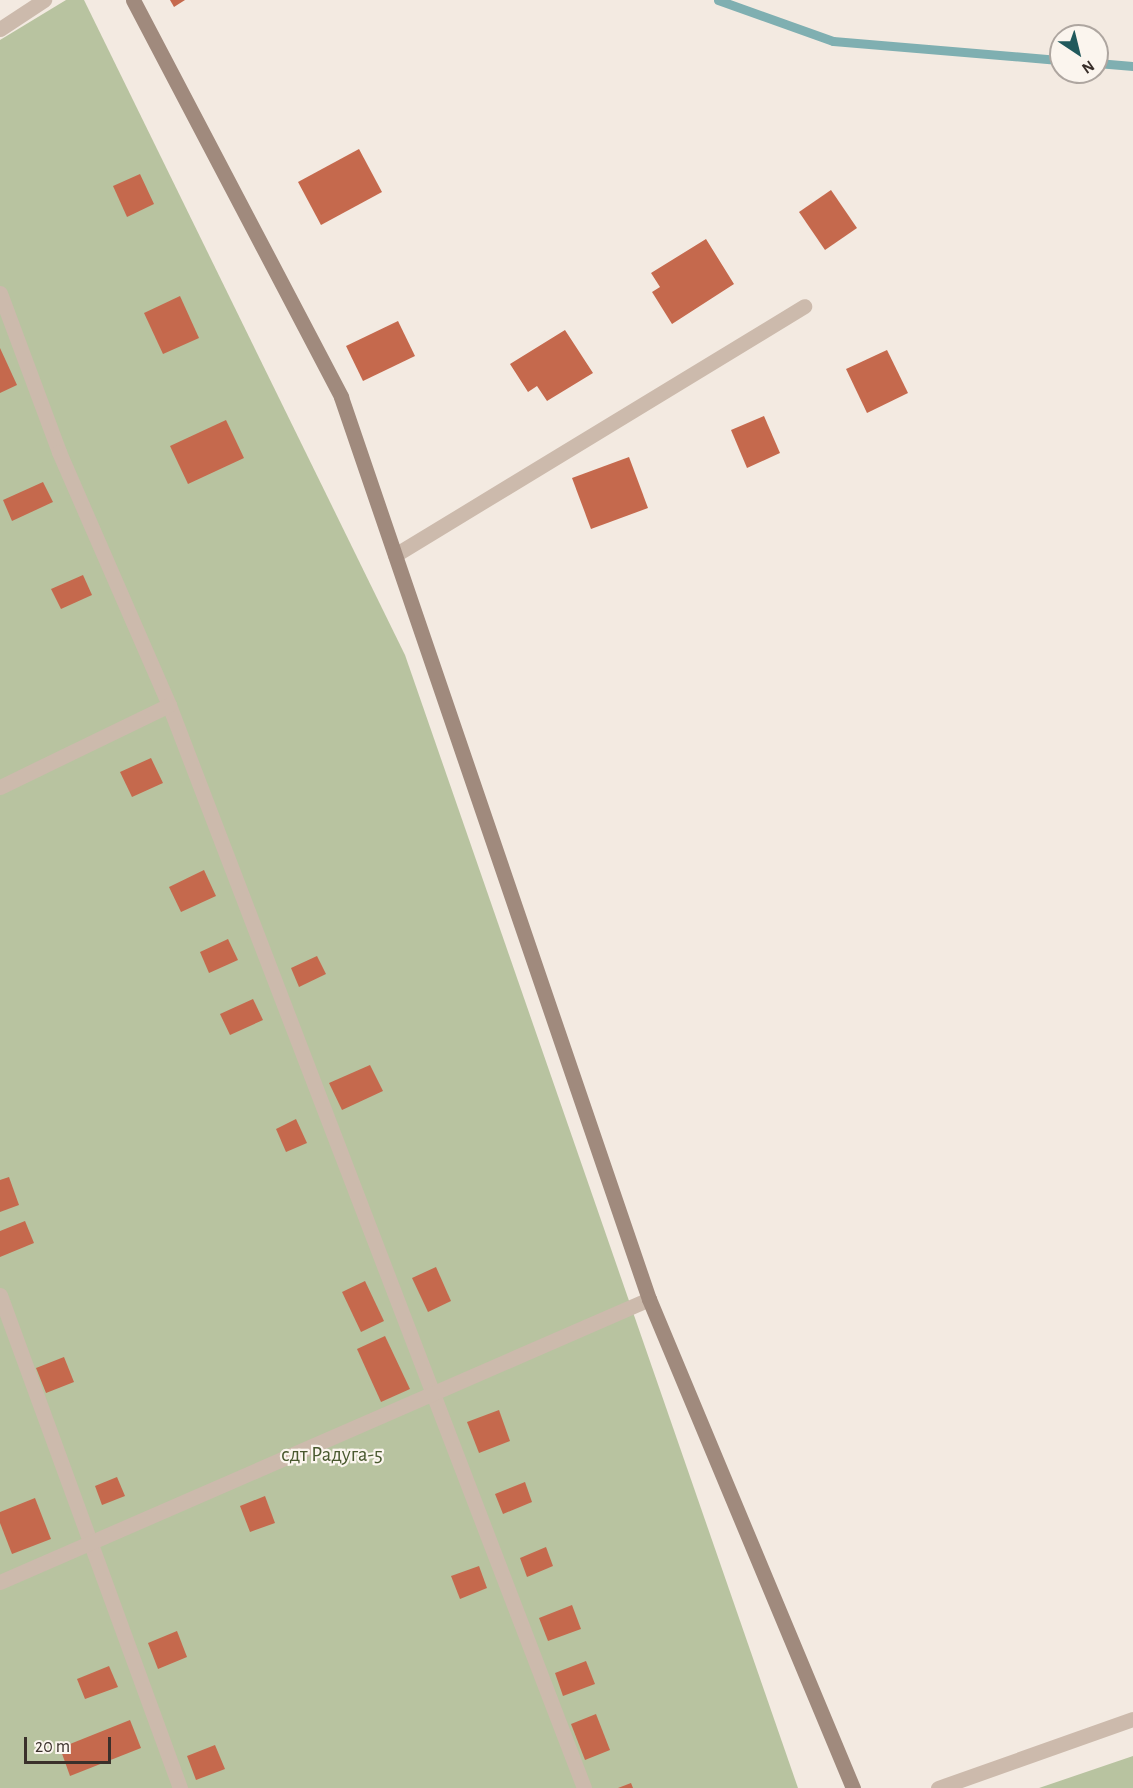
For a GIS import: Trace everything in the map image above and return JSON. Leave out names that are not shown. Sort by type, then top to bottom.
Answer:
[{"type":"street","points":[[0,29],[44,0]]},
{"type":"street","points":[[133,0],[341,397],[650,1299],[853,1788]]},
{"type":"street","points":[[0,293],[59,453],[169,705],[435,1393],[584,1788]]},
{"type":"street","points":[[395,555],[804,306]]},
{"type":"street","points":[[0,787],[169,705]]},
{"type":"street","points":[[0,1295],[180,1788]]},
{"type":"street","points":[[0,1582],[650,1299]]},
{"type":"street","points":[[938,1788],[1133,1719]]},
{"type":"green space","name":"сдт Радуга-5","points":[[66,0],[84,0],[405,655],[798,1788],[0,1788],[0,40]]},
{"type":"green space","points":[[1133,1756],[1133,1788],[1039,1788]]},
{"type":"building","points":[[170,0],[185,0],[174,7]]},
{"type":"building","points":[[359,149],[382,192],[321,225],[298,182]]},
{"type":"building","points":[[140,174],[154,204],[127,217],[113,186]]},
{"type":"building","points":[[831,190],[857,228],[825,250],[799,212]]},
{"type":"building","points":[[706,239],[734,284],[672,324],[652,292],[660,287],[651,273]]},
{"type":"building","points":[[180,296],[199,338],[163,354],[144,313]]},
{"type":"building","points":[[398,321],[415,356],[363,381],[346,346]]},
{"type":"building","points":[[565,330],[593,373],[547,401],[537,386],[528,392],[510,364]]},
{"type":"building","points":[[0,348],[17,385],[0,393]]},
{"type":"building","points":[[887,350],[908,393],[867,413],[846,369]]},
{"type":"building","points":[[764,416],[780,453],[747,468],[731,430]]},
{"type":"building","points":[[226,420],[244,458],[188,484],[170,446]]},
{"type":"building","points":[[629,457],[648,508],[591,529],[572,478]]},
{"type":"building","points":[[43,482],[53,502],[12,521],[3,500]]},
{"type":"building","points":[[83,575],[92,595],[61,609],[51,589]]},
{"type":"building","points":[[151,758],[163,783],[132,797],[120,772]]},
{"type":"building","points":[[204,870],[216,896],[181,912],[169,887]]},
{"type":"building","points":[[228,939],[238,960],[209,973],[200,952]]},
{"type":"building","points":[[317,956],[326,974],[299,987],[291,968]]},
{"type":"building","points":[[253,999],[263,1020],[230,1035],[220,1014]]},
{"type":"building","points":[[370,1065],[383,1091],[342,1110],[329,1083]]},
{"type":"building","points":[[296,1119],[307,1143],[286,1152],[276,1129]]},
{"type":"building","points":[[9,1177],[19,1205],[0,1212],[0,1180]]},
{"type":"building","points":[[25,1221],[34,1243],[0,1257],[0,1231]]},
{"type":"building","points":[[436,1267],[451,1301],[428,1312],[412,1278]]},
{"type":"building","points":[[365,1281],[384,1321],[361,1332],[342,1292]]},
{"type":"building","points":[[385,1336],[410,1389],[381,1402],[357,1349]]},
{"type":"building","points":[[64,1357],[74,1382],[46,1393],[36,1368]]},
{"type":"building","points":[[499,1410],[510,1441],[479,1453],[467,1422]]},
{"type":"building","points":[[117,1477],[125,1496],[102,1505],[95,1486]]},
{"type":"building","points":[[525,1482],[532,1502],[503,1514],[495,1494]]},
{"type":"building","points":[[265,1496],[275,1523],[250,1532],[240,1506]]},
{"type":"building","points":[[35,1498],[51,1539],[12,1554],[0,1523],[0,1512]]},
{"type":"building","points":[[546,1547],[553,1566],[527,1577],[520,1558]]},
{"type":"building","points":[[479,1566],[487,1588],[460,1599],[451,1576]]},
{"type":"building","points":[[572,1605],[581,1629],[548,1641],[539,1618]]},
{"type":"building","points":[[177,1631],[187,1657],[158,1669],[148,1643]]},
{"type":"building","points":[[586,1661],[595,1684],[563,1696],[555,1673]]},
{"type":"building","points":[[109,1666],[118,1687],[85,1699],[77,1679]]},
{"type":"building","points":[[596,1714],[610,1750],[585,1760],[571,1724]]},
{"type":"building","points":[[130,1720],[141,1748],[70,1776],[60,1748]]},
{"type":"building","points":[[215,1745],[225,1769],[196,1780],[187,1756]]},
{"type":"building","points":[[631,1783],[633,1788],[618,1788]]},
{"type":"waterway","points":[[718,0],[833,41],[1049,59]]},
{"type":"waterway","points":[[1109,64],[1133,66]]}]
